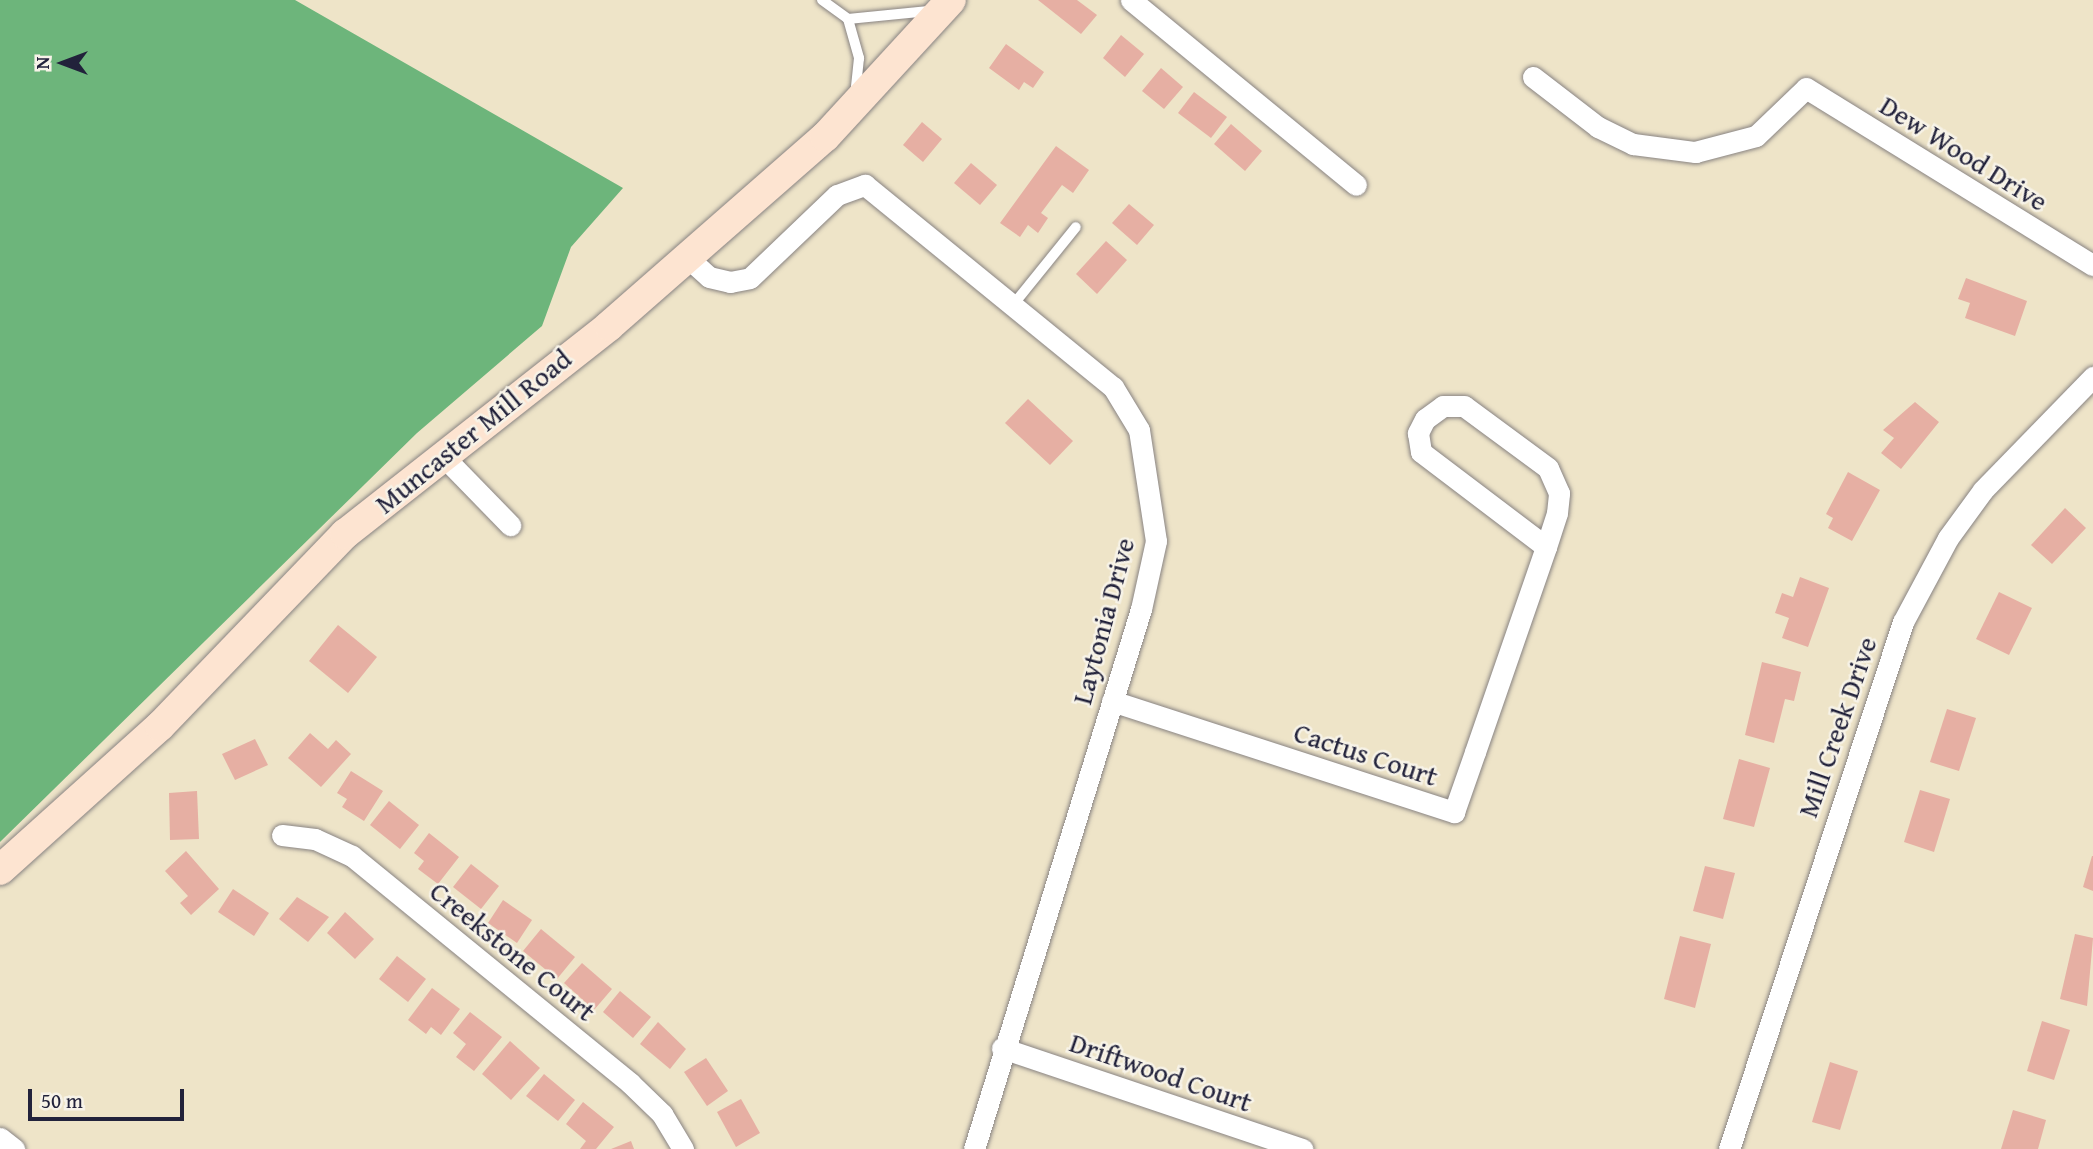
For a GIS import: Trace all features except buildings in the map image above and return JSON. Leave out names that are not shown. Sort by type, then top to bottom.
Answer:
[{"type":"main road","name":"Muncaster Mill Road","points":[[0,870],[160,726],[345,534],[688,258],[825,136],[949,2]]},
{"type":"street","points":[[1132,0],[1356,185]]},
{"type":"street","name":"Dew Wood Drive","points":[[1533,77],[1598,127],[1633,144],[1695,152],[1756,136],[1807,88],[2093,265]]},
{"type":"street","name":"Laytonia Drive","points":[[688,258],[709,277],[730,282],[750,278],[837,195],[865,185],[1113,387],[1143,443],[1156,541],[1112,701],[974,1149]]},
{"type":"street","name":"Mill Creek Drive","points":[[1729,1149],[1903,622],[1948,538],[1983,491],[2093,377]]},
{"type":"street","name":"Cactus Court","points":[[1112,701],[1454,812],[1546,547],[1559,493],[1548,468],[1464,406],[1443,406],[1425,419],[1418,433],[1421,452],[1546,547]]},
{"type":"street","points":[[442,455],[510,525]]},
{"type":"street","name":"Creekstone Court","points":[[282,835],[315,839],[352,856],[630,1083],[662,1114],[683,1149]]},
{"type":"street","name":"Driftwood Court","points":[[1003,1048],[1302,1149]]},
{"type":"street","points":[[0,1138],[14,1149]]},
{"type":"lane","points":[[822,0],[848,19],[859,58],[854,102]]},
{"type":"lane","points":[[848,19],[922,14],[949,2]]},
{"type":"lane","points":[[1013,305],[1076,227]]},
{"type":"green space","points":[[0,0],[295,0],[623,188],[571,247],[542,326],[417,433],[0,842]]}]
